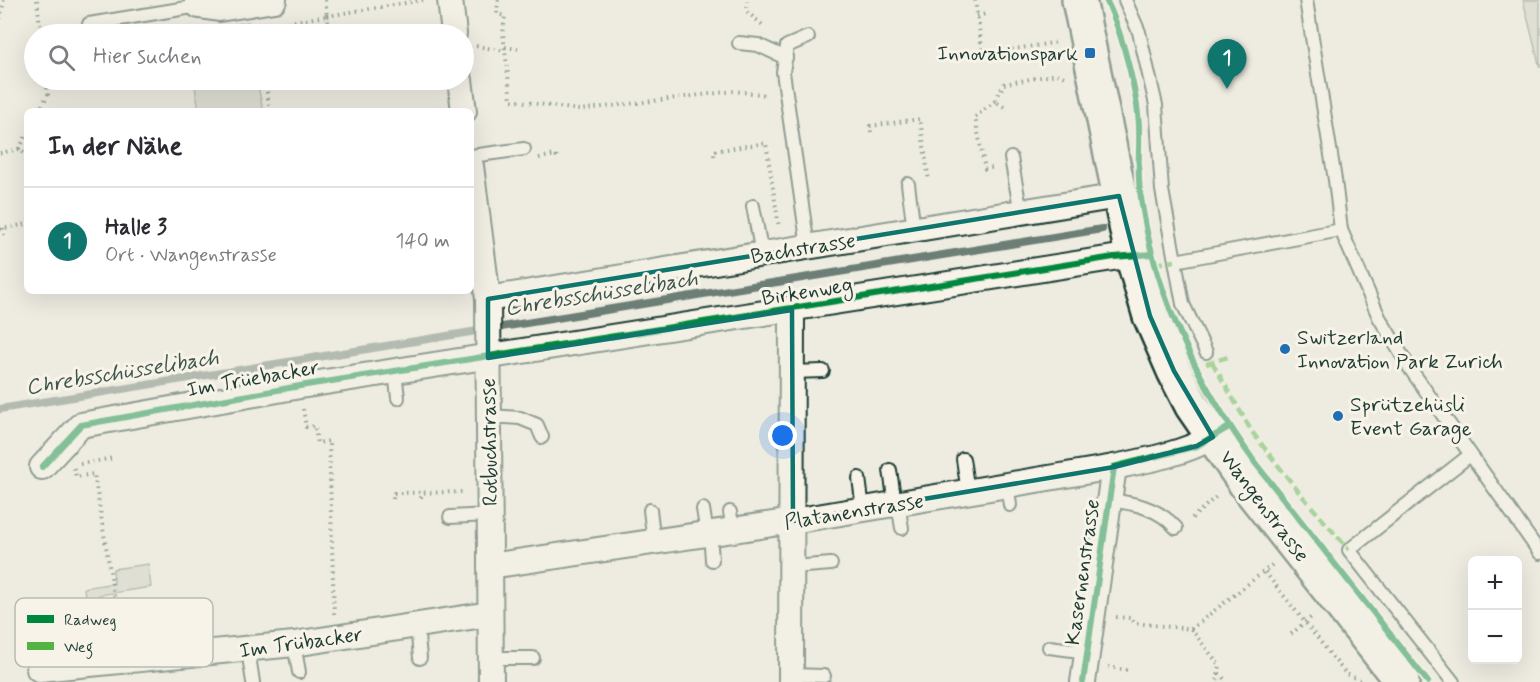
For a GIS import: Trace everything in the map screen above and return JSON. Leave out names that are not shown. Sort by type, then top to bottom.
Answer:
[{"type":"main road","name":"Wangenstrasse","points":[[1079,0],[1132,255],[1150,316],[1174,371],[1192,406],[1245,483],[1402,682]]},
{"type":"street","points":[[198,3],[219,9],[274,0]]},
{"type":"street","points":[[450,0],[457,24]]},
{"type":"street","points":[[461,90],[464,108]]},
{"type":"street","name":"Bachstrasse","points":[[488,306],[762,254],[807,242],[914,230],[1119,196]]},
{"type":"street","name":"Rotbuchstrasse","points":[[474,218],[476,253],[488,306],[491,682]]},
{"type":"street","name":"Birkenweg","points":[[488,351],[792,310],[1132,255]]},
{"type":"street","points":[[791,678],[792,310]]},
{"type":"street","name":"Im Trüebacker","points":[[42,467],[81,425],[394,372],[488,351]]},
{"type":"street","name":"Platanenstrasse","points":[[490,566],[654,542],[720,527],[793,521],[968,492],[1008,495],[1164,456],[1197,446],[1214,437]]},
{"type":"street","name":"Kasernenstrasse","points":[[1083,682],[1095,659],[1093,614],[1114,467]]},
{"type":"street","name":"Im Trübacker","points":[[213,653],[294,644],[490,614]]},
{"type":"street","name":"Im Trübacker","points":[[39,669],[61,667]]},
{"type":"lane","points":[[1125,0],[1139,32],[1156,105],[1162,190],[1183,304],[1206,352]]},
{"type":"lane","points":[[1306,0],[1341,230],[1379,317],[1425,393],[1534,536],[1540,552]]},
{"type":"lane","points":[[89,24],[198,3]]},
{"type":"lane","points":[[807,242],[783,72],[787,46],[808,37]]},
{"type":"lane","points":[[739,43],[758,45],[786,58]]},
{"type":"lane","points":[[474,156],[524,149]]},
{"type":"lane","points":[[1012,161],[1021,213]]},
{"type":"lane","points":[[908,184],[914,230]]},
{"type":"lane","points":[[753,206],[762,254]]},
{"type":"lane","points":[[1175,261],[1341,230]]},
{"type":"lane","points":[[792,372],[823,371]]},
{"type":"lane","points":[[394,372],[398,398]]},
{"type":"lane","points":[[489,416],[520,418],[537,425],[542,436]]},
{"type":"lane","points":[[1453,682],[1349,550],[1470,455]]},
{"type":"lane","points":[[963,459],[968,492]]},
{"type":"lane","points":[[890,470],[902,528]]},
{"type":"lane","points":[[859,478],[863,509]]},
{"type":"lane","points":[[1109,500],[1148,509],[1181,525]]},
{"type":"lane","points":[[703,509],[720,527],[712,560]]},
{"type":"lane","points":[[650,510],[654,542]]},
{"type":"lane","points":[[450,517],[489,515]]},
{"type":"lane","points":[[793,567],[831,564]]},
{"type":"lane","points":[[417,625],[420,658]]},
{"type":"lane","points":[[294,644],[299,672]]},
{"type":"lane","points":[[1049,647],[1095,659]]},
{"type":"lane","points":[[248,650],[253,682]]},
{"type":"lane","points":[[491,658],[532,658]]},
{"type":"lane","points":[[791,678],[824,676]]},
{"type":"path","points":[[0,19],[4,0]]},
{"type":"path","points":[[37,0],[40,24]]},
{"type":"path","points":[[325,0],[328,22]]},
{"type":"path","points":[[286,23],[423,0]]},
{"type":"path","points":[[498,0],[497,14],[505,16],[503,33],[511,100],[579,110],[734,90],[785,98]]},
{"type":"path","points":[[975,0],[983,54],[1070,40]]},
{"type":"path","points":[[977,16],[986,14]]},
{"type":"path","points":[[474,43],[505,49],[518,49]]},
{"type":"path","points":[[1012,161],[985,169],[975,117],[995,101],[1004,84],[1057,74],[1066,77]]},
{"type":"path","points":[[41,108],[48,94],[47,90]]},
{"type":"path","points":[[267,90],[270,108]]},
{"type":"path","points":[[995,101],[1004,106]]},
{"type":"path","points":[[872,132],[870,126],[920,119],[930,183]]},
{"type":"path","points":[[19,149],[24,140]]},
{"type":"path","points":[[714,156],[714,151],[766,143],[779,227],[788,235],[807,242]]},
{"type":"path","points":[[0,153],[19,149]]},
{"type":"path","points":[[19,149],[24,153]]},
{"type":"path","points":[[4,235],[2,229],[24,225]]},
{"type":"path","points":[[315,430],[317,443],[329,441],[334,621]]},
{"type":"path","points":[[74,465],[114,458]]},
{"type":"path","points":[[80,476],[94,474],[114,598]]},
{"type":"path","points":[[421,498],[422,492]]},
{"type":"path","points":[[393,499],[393,493],[475,492]]},
{"type":"path","points":[[1181,525],[1220,494]]},
{"type":"path","points":[[1093,614],[1131,618],[1134,623],[1191,629],[1273,564]]},
{"type":"path","points":[[1265,572],[1346,674],[1362,682]]},
{"type":"path","points":[[1291,634],[1306,622]]},
{"type":"path","points":[[1191,629],[1220,666],[1217,682]]},
{"type":"path","points":[[1095,659],[1127,670]]},
{"type":"path","points":[[1219,672],[1227,682]]},
{"type":"highlighted area","points":[[1119,196],[1150,316],[1174,371],[1213,437],[1197,446],[1114,467],[793,521],[792,310],[488,358],[488,299]]},
{"type":"shaded area","points":[[1523,0],[1540,0],[1540,68]]},
{"type":"shaded area","points":[[196,90],[259,90],[262,108],[199,108]]},
{"type":"shaded area","points":[[148,564],[151,587],[99,595],[100,598],[85,598],[84,588],[114,583],[113,569]]},
{"type":"waterway","name":"Chrebsschüsselibach","points":[[0,409],[1102,229]]},
{"type":"marked path","points":[[1155,264],[1175,261]]},
{"type":"marked path","points":[[1206,364],[1228,357]]},
{"type":"marked path","points":[[1212,362],[1252,432],[1298,491],[1349,550]]},
{"type":"cycle path","points":[[1106,0],[1123,44],[1136,98],[1139,127],[1139,183],[1146,229],[1155,265],[1181,335],[1215,401],[1256,464],[1428,682]]},
{"type":"cycle path","points":[[42,467],[81,425],[300,386],[1114,257],[1152,254]]},
{"type":"cycle path","points":[[1083,682],[1114,467],[1197,446],[1229,427]]},
{"type":"place","name":"Innovationspark","points":[[1090,53]]},
{"type":"place","name":"Halle 3","points":[[1227,89]]},
{"type":"place","name":"Switzerland Innovation Park Zurich","points":[[1285,349]]},
{"type":"place","name":"Sprützehüsli Event Garage","points":[[1338,416]]}]
